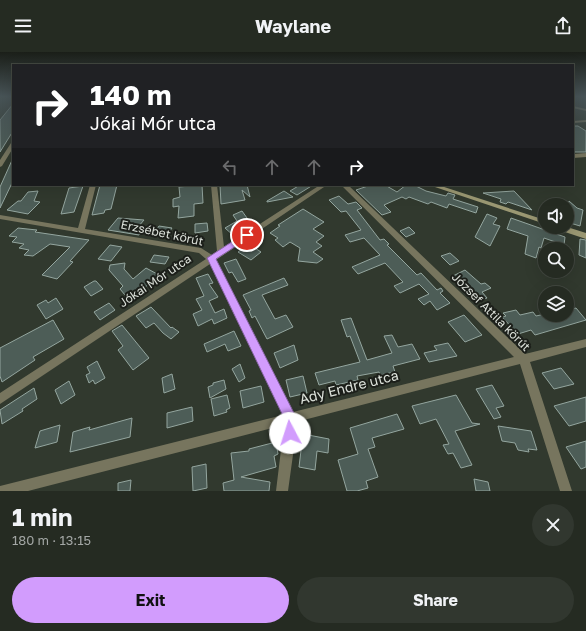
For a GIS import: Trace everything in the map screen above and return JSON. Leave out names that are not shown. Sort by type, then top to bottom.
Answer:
[{"type":"main road","points":[[435,186],[538,220]]},
{"type":"main road","points":[[574,232],[586,236]]},
{"type":"street","points":[[574,122],[586,121]]},
{"type":"street","points":[[0,165],[12,146]]},
{"type":"street","points":[[574,156],[586,155]]},
{"type":"street","points":[[81,230],[93,186]]},
{"type":"street","points":[[214,186],[221,251]]},
{"type":"street","name":"Jókai Mór utca","points":[[0,399],[221,251],[322,186]]},
{"type":"street","name":"József Attila körút","points":[[345,186],[524,360],[566,491]]},
{"type":"street","name":"Erzsébet körút","points":[[0,217],[201,251],[211,258],[290,417],[290,433],[282,491]]},
{"type":"street","name":"Ady Endre utca","points":[[4,491],[290,417],[524,360],[586,343]]},
{"type":"building","points":[[3,116],[12,116],[12,133],[0,152],[0,120]]},
{"type":"building","points":[[574,126],[578,126],[586,131],[586,152],[574,152]]},
{"type":"building","points":[[12,160],[12,183],[0,208],[0,187]]},
{"type":"building","points":[[83,186],[74,212],[61,214],[69,188]]},
{"type":"building","points":[[100,186],[117,186],[111,209],[105,210],[104,213],[92,215]]},
{"type":"building","points":[[202,186],[203,203],[194,204],[194,216],[178,218],[179,206],[173,207],[173,199],[180,197],[179,187]]},
{"type":"building","points":[[220,186],[247,186],[250,197],[242,190],[245,200],[221,204]]},
{"type":"building","points":[[298,186],[311,186],[297,195],[290,191]]},
{"type":"building","points":[[368,186],[387,186],[397,192],[405,186],[416,186],[426,191],[446,196],[448,193],[455,195],[453,199],[478,207],[476,213],[449,204],[447,208],[431,202],[428,204],[409,197],[406,199],[402,197],[384,205],[391,212],[382,215],[356,190]]},
{"type":"building","points":[[38,191],[34,201],[40,202],[28,214],[7,210],[18,201],[21,201],[28,192]]},
{"type":"building","points":[[284,191],[293,197],[267,202],[267,201]]},
{"type":"building","points":[[514,191],[532,210],[508,202],[506,204],[500,202],[501,199],[483,193]]},
{"type":"building","points":[[339,196],[348,204],[356,202],[362,208],[357,210],[380,240],[384,239],[389,244],[387,245],[417,275],[421,273],[437,290],[441,288],[443,291],[440,293],[450,303],[437,310],[430,301],[424,305],[418,299],[429,294],[419,284],[400,293],[394,286],[403,282],[385,263],[358,274],[352,267],[380,255],[364,238],[350,242],[345,235],[361,230],[346,211],[341,212],[329,200]]},
{"type":"building","points":[[574,205],[583,210],[580,226],[574,224]]},
{"type":"building","points":[[303,209],[324,222],[313,229],[324,236],[316,242],[322,246],[313,252],[323,259],[317,263],[298,261],[300,248],[290,242],[283,247],[275,240],[278,238],[270,233],[280,226],[278,225]]},
{"type":"building","points":[[242,211],[252,225],[234,236],[225,228],[237,221],[233,215]]},
{"type":"building","points":[[487,214],[497,218],[493,224],[500,226],[490,246],[475,237]]},
{"type":"building","points":[[118,218],[144,220],[138,227],[144,228],[139,235],[108,230]]},
{"type":"building","points":[[511,218],[538,228],[538,234],[556,234],[565,237],[564,242],[555,242],[544,238],[543,242],[538,242],[536,258],[525,254],[528,236],[507,229]]},
{"type":"building","points":[[207,223],[208,231],[195,233],[195,224]]},
{"type":"building","points":[[159,226],[172,228],[167,235],[154,233]]},
{"type":"building","points":[[409,227],[415,233],[406,237],[400,231]]},
{"type":"building","points":[[18,228],[89,240],[70,261],[73,262],[57,279],[42,275],[70,247],[50,244],[33,256],[24,255],[29,250],[19,248],[24,244],[12,242],[17,237],[9,236]]},
{"type":"building","points":[[580,239],[586,240],[586,258],[579,255]]},
{"type":"building","points":[[249,244],[261,252],[251,260],[238,252]]},
{"type":"building","points":[[110,245],[122,247],[111,261],[98,259]]},
{"type":"building","points":[[450,253],[459,261],[450,265],[441,256]]},
{"type":"building","points":[[154,255],[169,257],[165,264],[150,262]]},
{"type":"building","points":[[236,259],[246,279],[238,282],[232,272],[229,273],[224,263]]},
{"type":"building","points":[[125,263],[124,269],[133,279],[146,268],[159,275],[143,289],[145,292],[130,301],[120,289],[123,286],[109,270],[110,265]]},
{"type":"building","points":[[465,270],[481,284],[485,283],[491,288],[482,292],[487,298],[476,302],[451,277]]},
{"type":"building","points":[[208,274],[213,283],[209,284],[218,297],[209,301],[215,313],[224,309],[227,318],[214,324],[212,319],[198,326],[193,314],[202,310],[196,299],[204,296],[196,278]]},
{"type":"building","points":[[284,278],[288,285],[262,295],[275,319],[286,315],[293,327],[267,339],[255,316],[252,318],[249,311],[251,310],[243,295]]},
{"type":"building","points":[[96,281],[103,289],[91,296],[84,287]]},
{"type":"building","points":[[56,298],[63,309],[46,319],[37,305],[46,300],[48,303]]},
{"type":"building","points":[[109,303],[115,310],[100,320],[94,312]]},
{"type":"building","points":[[151,307],[171,328],[172,327],[179,332],[171,339],[154,323],[146,328],[136,316]]},
{"type":"building","points":[[574,308],[576,308],[586,320],[535,335],[531,330],[518,334],[502,317],[506,316],[503,313],[516,310],[520,315],[533,312],[536,316],[538,316],[538,322],[574,322]]},
{"type":"building","points":[[464,315],[482,335],[465,342],[448,322]]},
{"type":"building","points":[[351,318],[367,360],[392,353],[384,336],[392,335],[398,347],[412,344],[420,359],[393,366],[395,372],[380,375],[379,372],[357,376],[358,380],[336,385],[335,381],[319,385],[315,373],[360,362],[350,336],[347,337],[341,320]]},
{"type":"building","points":[[53,320],[64,339],[33,357],[35,360],[2,382],[0,376],[0,348]]},
{"type":"building","points":[[122,325],[149,358],[133,370],[118,350],[123,346],[112,331]]},
{"type":"building","points":[[234,331],[241,346],[228,351],[225,344],[207,352],[204,344]]},
{"type":"building","points":[[448,343],[457,356],[429,362],[424,353],[437,350],[434,346]]},
{"type":"building","points":[[294,345],[298,360],[280,368],[274,353]]},
{"type":"building","points":[[97,361],[105,378],[95,384],[93,380],[89,383],[86,375],[90,373],[87,367]]},
{"type":"building","points":[[240,364],[245,378],[239,382],[232,369]]},
{"type":"building","points":[[561,368],[574,384],[554,389],[542,373]]},
{"type":"building","points":[[172,374],[175,389],[164,393],[162,378]]},
{"type":"building","points":[[303,376],[307,393],[290,397],[286,380]]},
{"type":"building","points":[[224,380],[226,389],[210,398],[208,387],[213,385],[213,383]]},
{"type":"building","points":[[69,381],[75,395],[61,404],[55,390]]},
{"type":"building","points":[[492,385],[504,406],[496,408],[501,417],[494,419],[476,389]]},
{"type":"building","points":[[261,386],[264,402],[243,408],[240,391]]},
{"type":"building","points":[[34,388],[37,399],[22,409],[23,411],[2,424],[0,410]]},
{"type":"building","points":[[227,395],[230,408],[226,410],[227,412],[214,416],[211,399]]},
{"type":"building","points":[[456,395],[472,423],[480,424],[455,431],[472,465],[461,468],[453,453],[448,454],[443,445],[449,444],[436,419],[420,424],[412,406]]},
{"type":"building","points":[[586,397],[586,421],[569,426],[554,406]]},
{"type":"building","points":[[192,407],[193,421],[167,428],[167,413]]},
{"type":"building","points":[[397,414],[404,429],[372,438],[375,447],[368,449],[378,477],[366,481],[368,488],[357,491],[347,491],[338,460],[358,454],[350,428]]},
{"type":"building","points":[[132,418],[130,437],[70,452],[73,432],[90,427],[89,430]]},
{"type":"building","points":[[60,425],[57,442],[35,448],[40,431]]},
{"type":"building","points":[[498,426],[531,431],[537,450],[528,449],[529,452],[518,450],[515,443],[502,441]]},
{"type":"building","points":[[303,434],[329,439],[328,453],[317,451],[315,470],[299,467]]},
{"type":"building","points":[[586,441],[586,467],[581,469],[566,447]]},
{"type":"building","points":[[276,442],[278,454],[274,456],[276,467],[241,477],[270,482],[269,491],[224,491],[223,483],[234,480],[231,453],[249,451],[249,449]]},
{"type":"building","points":[[206,464],[207,488],[193,491],[192,467]]},
{"type":"building","points":[[474,479],[488,482],[490,491],[476,491]]},
{"type":"building","points":[[131,480],[130,491],[118,491],[118,483]]},
{"type":"route","points":[[247,235],[211,258],[290,417],[290,433]]}]
